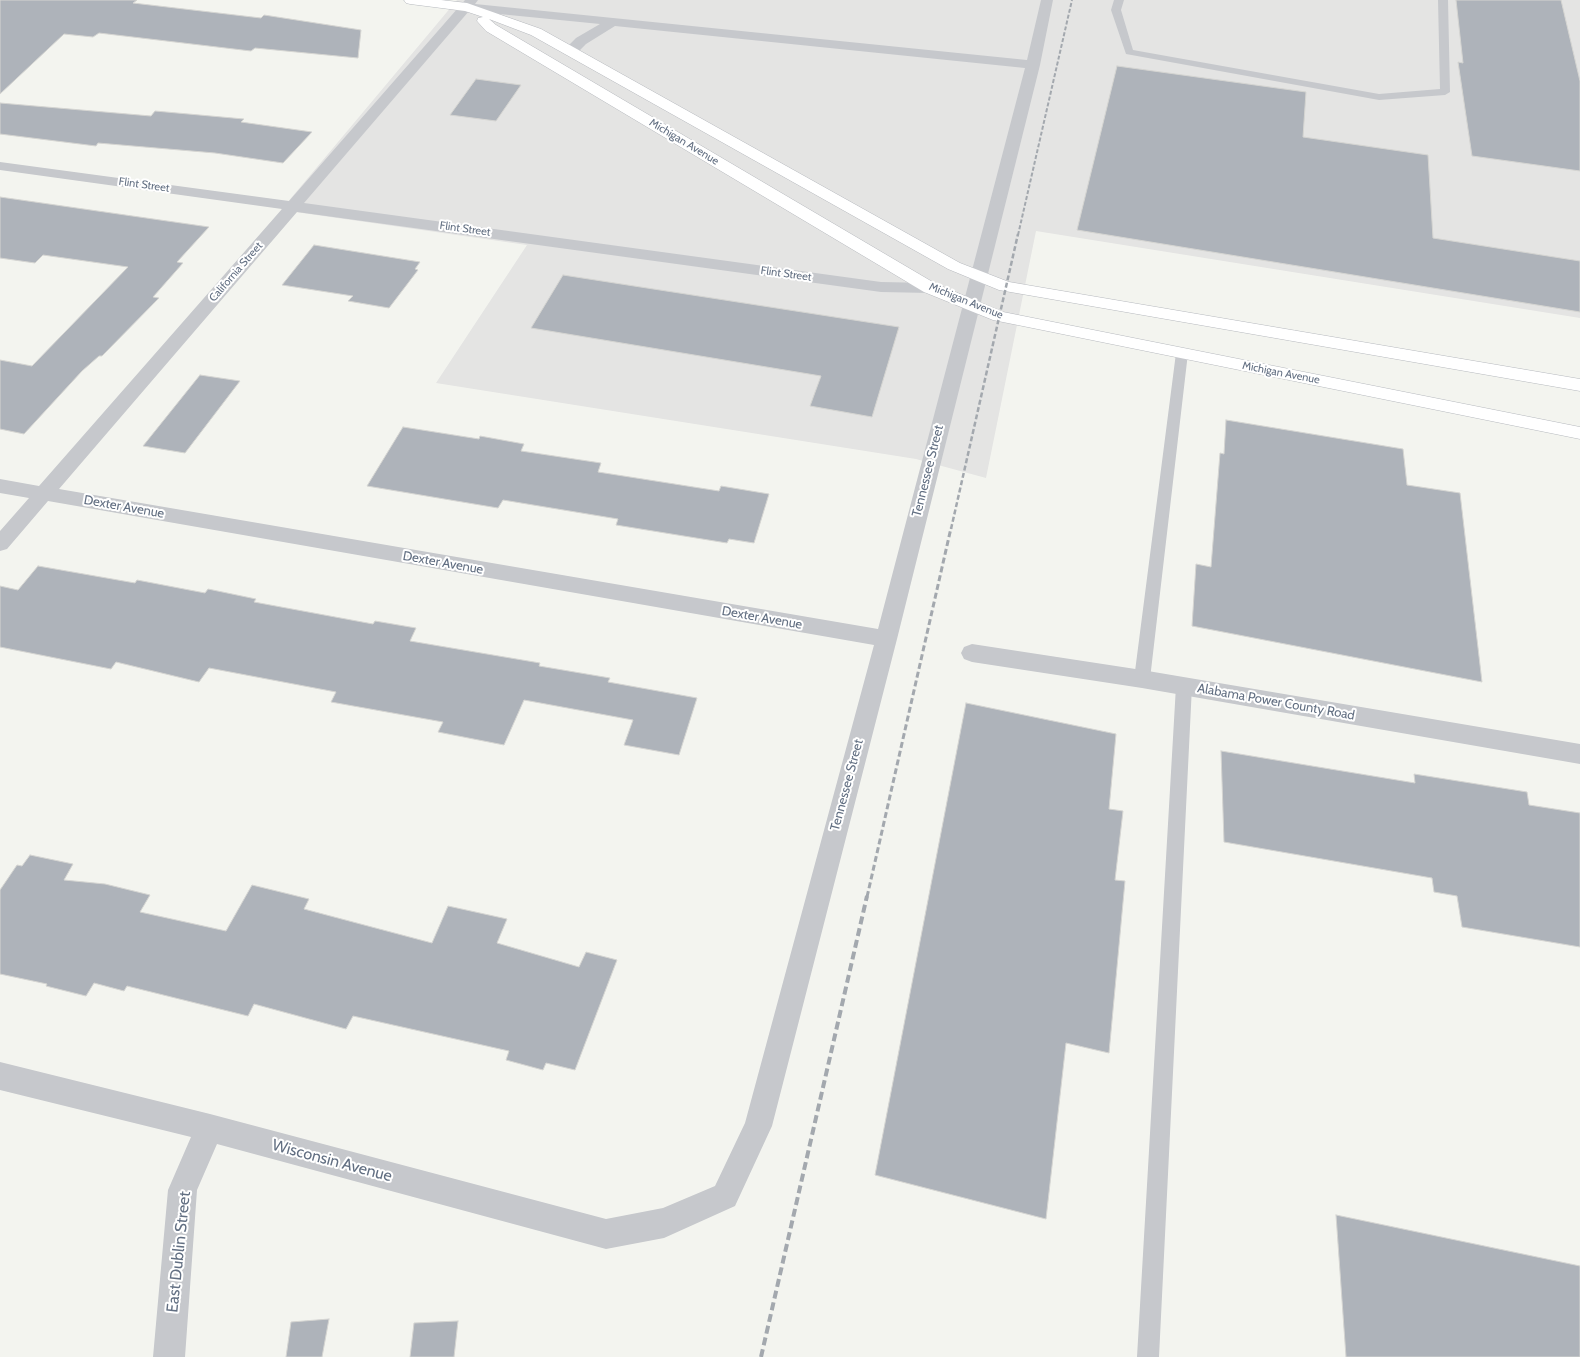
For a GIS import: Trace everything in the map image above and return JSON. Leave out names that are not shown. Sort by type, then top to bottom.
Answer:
[{"type":"main road","name":"Michigan Avenue","points":[[410,0],[470,3],[536,32],[954,266],[1006,286],[1580,385]]},
{"type":"main road","name":"Michigan Avenue","points":[[470,3],[491,28],[930,288],[999,316],[1580,433]]},
{"type":"street","name":"Tennessee Street","points":[[664,1223],[725,1196],[758,1126],[886,639],[970,304],[1033,64],[1047,0]]},
{"type":"street","points":[[470,3],[613,22],[1033,64]]},
{"type":"street","name":"California Street","points":[[0,544],[470,3]]},
{"type":"street","points":[[571,51],[581,41],[613,22]]},
{"type":"street","name":"Flint Street","points":[[0,166],[873,286],[930,288]]},
{"type":"street","name":"Dexter Avenue","points":[[0,486],[886,639]]},
{"type":"street","name":"Alabama Power County Road","points":[[972,653],[1142,679],[1580,754]]},
{"type":"street","name":"Wisconsin Avenue","points":[[0,1076],[210,1128],[606,1234],[664,1223]]},
{"type":"street","name":"East Dublin Street","points":[[169,1357],[183,1190],[210,1128]]},
{"type":"lane","points":[[1119,0],[1116,10],[1129,52],[1378,96],[1445,92],[1443,0]]},
{"type":"lane","points":[[1142,679],[1182,353]]},
{"type":"lane","points":[[1148,1357],[1184,686]]},
{"type":"shaded area","points":[[457,0],[1580,0],[1580,318],[1036,231],[986,478],[916,459],[436,383],[527,245],[281,210]]},
{"type":"building","points":[[0,0],[137,0],[133,3],[261,18],[264,15],[361,30],[358,58],[255,48],[251,51],[99,33],[93,37],[64,34],[0,94]]},
{"type":"building","points":[[1456,0],[1561,0],[1580,81],[1580,171],[1472,156],[1458,62],[1463,63]]},
{"type":"building","points":[[1117,66],[1306,92],[1303,137],[1428,155],[1433,238],[1580,261],[1580,312],[1077,230]]},
{"type":"building","points":[[476,79],[521,85],[496,121],[450,115]]},
{"type":"building","points":[[0,103],[151,116],[155,111],[244,119],[241,122],[312,132],[283,163],[215,153],[98,143],[96,146],[0,134]]},
{"type":"building","points":[[0,197],[209,227],[177,262],[183,263],[153,297],[159,298],[102,356],[99,356],[82,371],[24,434],[0,429],[0,360],[32,366],[128,267],[43,255],[35,263],[0,258]]},
{"type":"building","points":[[314,245],[420,262],[415,269],[418,270],[389,308],[348,301],[353,296],[282,285]]},
{"type":"building","points":[[563,275],[899,327],[872,417],[810,406],[821,376],[531,328]]},
{"type":"building","points":[[200,375],[240,381],[185,453],[143,446]]},
{"type":"building","points":[[1226,420],[1403,449],[1407,485],[1460,493],[1482,682],[1192,626],[1196,564],[1211,567],[1220,453],[1224,454]]},
{"type":"building","points":[[403,427],[479,439],[480,436],[524,444],[521,451],[601,463],[598,472],[719,491],[721,486],[769,494],[754,543],[729,539],[727,543],[616,525],[618,519],[503,500],[498,508],[367,486]]},
{"type":"building","points":[[38,566],[135,583],[137,580],[205,593],[208,589],[256,599],[254,602],[373,624],[375,621],[416,628],[410,641],[540,663],[539,666],[610,678],[608,682],[697,698],[679,755],[624,745],[633,720],[524,700],[504,745],[438,732],[443,722],[331,702],[336,692],[209,668],[199,682],[116,662],[111,669],[0,647],[0,586],[18,590]]},
{"type":"building","points":[[966,703],[1116,734],[1109,809],[1123,811],[1115,880],[1125,881],[1109,1053],[1066,1043],[1046,1219],[875,1175]]},
{"type":"building","points":[[1221,751],[1415,783],[1414,774],[1527,792],[1529,805],[1580,813],[1580,947],[1462,927],[1457,896],[1434,892],[1432,878],[1224,842]]},
{"type":"building","points":[[30,855],[73,864],[64,880],[105,884],[150,895],[140,912],[226,931],[252,885],[309,899],[304,909],[432,943],[448,906],[507,919],[497,943],[579,967],[586,952],[617,960],[575,1070],[546,1063],[543,1070],[506,1060],[509,1051],[353,1016],[346,1029],[254,1004],[248,1016],[127,986],[124,991],[94,983],[86,996],[46,986],[47,984],[0,974],[0,890],[17,865],[22,866]]},
{"type":"building","points":[[1336,1215],[1580,1266],[1580,1357],[1346,1357]]},
{"type":"building","points":[[329,1319],[322,1357],[286,1357],[291,1322]]},
{"type":"building","points":[[458,1321],[454,1357],[410,1357],[414,1323]]},
{"type":"railway","points":[[1018,235],[1072,0]]},
{"type":"railway","points":[[951,529],[1018,234]]},
{"type":"railway","points":[[867,897],[951,528]]},
{"type":"railway","points":[[761,1357],[867,896]]}]
